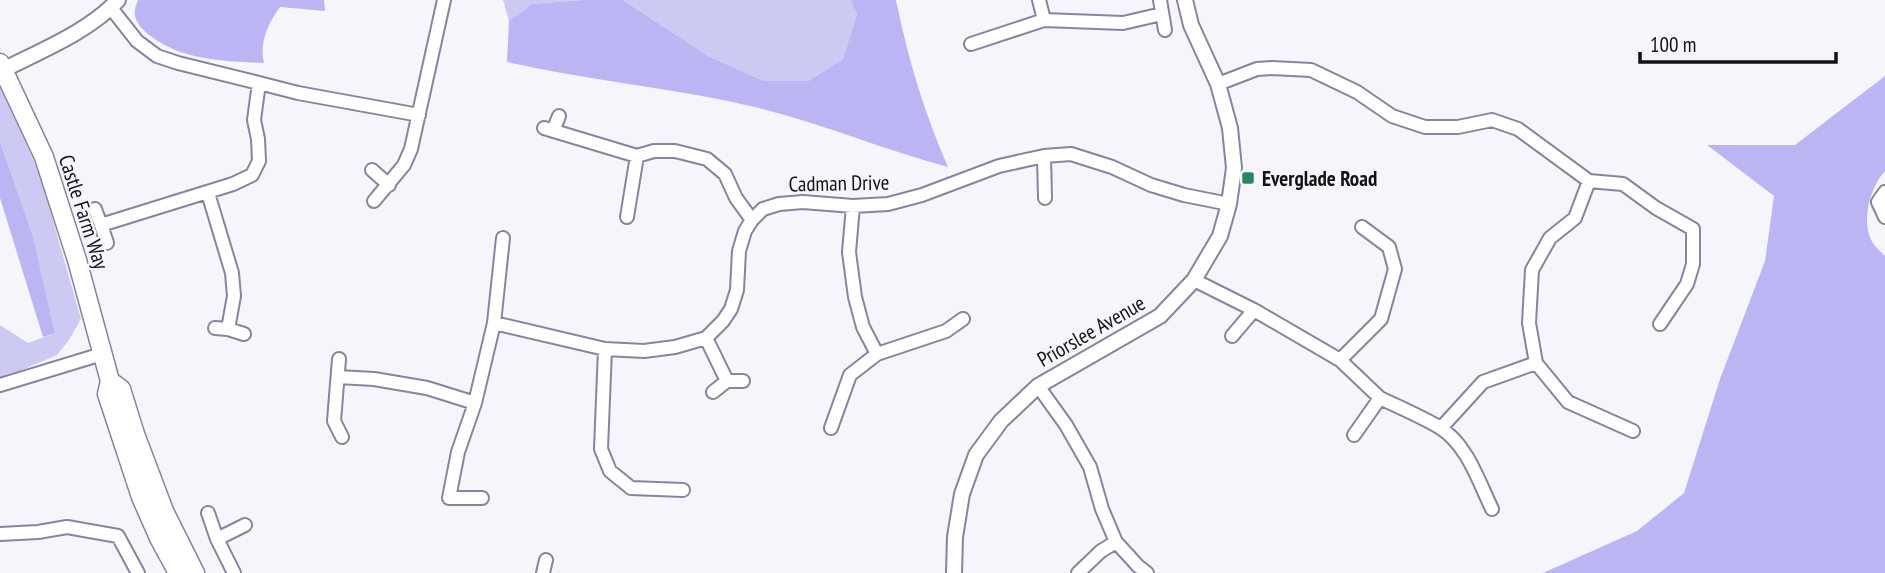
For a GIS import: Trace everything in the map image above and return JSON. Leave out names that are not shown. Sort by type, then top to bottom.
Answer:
[{"type":"main road","name":"Castle Farm Way","points":[[2,66],[44,157],[77,260],[110,381],[107,394],[132,472],[159,538],[178,573]]},
{"type":"main road","name":"Castle Farm Way","points":[[110,381],[121,389],[164,511],[195,573]]},
{"type":"street","points":[[374,201],[404,166],[411,149],[444,0]]},
{"type":"street","points":[[1040,0],[1044,20]]},
{"type":"street","points":[[1160,0],[1165,30]]},
{"type":"street","name":"Priorslee Avenue","points":[[954,573],[962,494],[976,455],[1002,421],[1038,386],[1160,316],[1194,279],[1220,236],[1229,204],[1234,169],[1230,128],[1218,84],[1191,25],[1185,0]]},
{"type":"street","points":[[2,66],[75,33],[115,4],[137,41],[157,56],[178,64],[298,93],[419,115]]},
{"type":"street","points":[[971,44],[1044,20],[1123,23],[1161,14]]},
{"type":"street","points":[[1218,84],[1256,69],[1311,70],[1357,92],[1392,116],[1425,127],[1458,127],[1492,120],[1518,129],[1589,181],[1623,184],[1656,208],[1693,229],[1693,264],[1688,284],[1660,324]]},
{"type":"street","points":[[101,225],[208,193],[252,175],[259,161],[254,120],[259,83]]},
{"type":"street","points":[[494,323],[590,347],[644,351],[675,347],[706,338],[731,309],[737,290],[739,251],[745,231],[752,220],[736,198],[725,174],[707,159],[675,150],[654,151],[637,156],[549,130],[559,116]]},
{"type":"street","name":"Cadman Drive","points":[[752,220],[763,209],[779,204],[888,204],[922,195],[999,166],[1045,156],[1071,154],[1112,167],[1151,185],[1229,204]]},
{"type":"street","points":[[627,217],[637,156]]},
{"type":"street","points":[[1045,156],[1045,198]]},
{"type":"street","points":[[372,170],[389,185]]},
{"type":"street","points":[[1589,181],[1575,218],[1550,238],[1532,270],[1529,323],[1536,363],[1568,402],[1633,431]]},
{"type":"street","points":[[1885,192],[1878,202],[1885,217]]},
{"type":"street","points":[[208,193],[232,273],[234,296],[228,329]]},
{"type":"street","points":[[853,206],[849,252],[855,297],[863,327],[877,354]]},
{"type":"street","points":[[95,209],[107,243]]},
{"type":"street","points":[[1340,360],[1381,319],[1395,269],[1389,247],[1362,228]]},
{"type":"street","points":[[482,498],[449,498],[458,452],[475,403],[494,323],[503,238]]},
{"type":"street","points":[[1194,279],[1340,360],[1380,398],[1441,428],[1457,443],[1469,460],[1492,509]]},
{"type":"street","points":[[1232,336],[1254,310]]},
{"type":"street","points":[[831,428],[850,375],[877,354],[946,331],[963,319]]},
{"type":"street","points":[[215,328],[244,334]]},
{"type":"street","points":[[706,338],[727,380]]},
{"type":"street","points":[[606,349],[601,449],[610,471],[631,488],[683,490]]},
{"type":"street","points":[[0,385],[102,354]]},
{"type":"street","points":[[339,359],[334,421],[342,437]]},
{"type":"street","points":[[1441,428],[1483,382],[1536,363]]},
{"type":"street","points":[[338,377],[374,379],[427,388],[475,403]]},
{"type":"street","points":[[713,393],[727,380],[743,381]]},
{"type":"street","points":[[1038,386],[1066,425],[1090,467],[1102,509],[1116,542],[1147,573]]},
{"type":"street","points":[[1353,435],[1380,398]]},
{"type":"street","points":[[208,513],[234,573]]},
{"type":"street","points":[[217,539],[245,525]]},
{"type":"street","points":[[0,534],[67,527],[118,536],[138,573]]},
{"type":"street","points":[[1078,573],[1101,551],[1116,542]]},
{"type":"street","points":[[543,573],[546,559]]},
{"type":"shaded area","points":[[138,0],[324,0],[325,11],[280,7],[266,34],[264,63],[244,62],[196,56],[164,45],[137,22],[135,12]]},
{"type":"shaded area","points":[[503,0],[583,0],[532,4],[509,21]]},
{"type":"shaded area","points":[[623,0],[850,0],[857,14],[843,59],[808,81],[764,81],[708,56]]},
{"type":"shaded area","points":[[623,0],[708,56],[764,81],[808,81],[843,59],[857,14],[850,0],[896,0],[917,85],[948,167],[759,108],[507,62],[509,21],[532,4]]},
{"type":"shaded area","points":[[1885,76],[1885,171],[1871,196],[1867,226],[1874,245],[1885,256],[1885,573],[1543,573],[1637,531],[1684,493],[1720,379],[1765,261],[1774,196],[1707,145],[1795,145]]},
{"type":"shaded area","points":[[0,86],[40,175],[81,319],[57,355],[3,378],[0,377],[0,325],[28,343],[55,333],[33,236],[0,142]]},
{"type":"shaded area","points":[[0,142],[33,236],[55,333],[43,337],[0,198]]},
{"type":"place","name":"Everglade Road","points":[[1248,178]]}]
